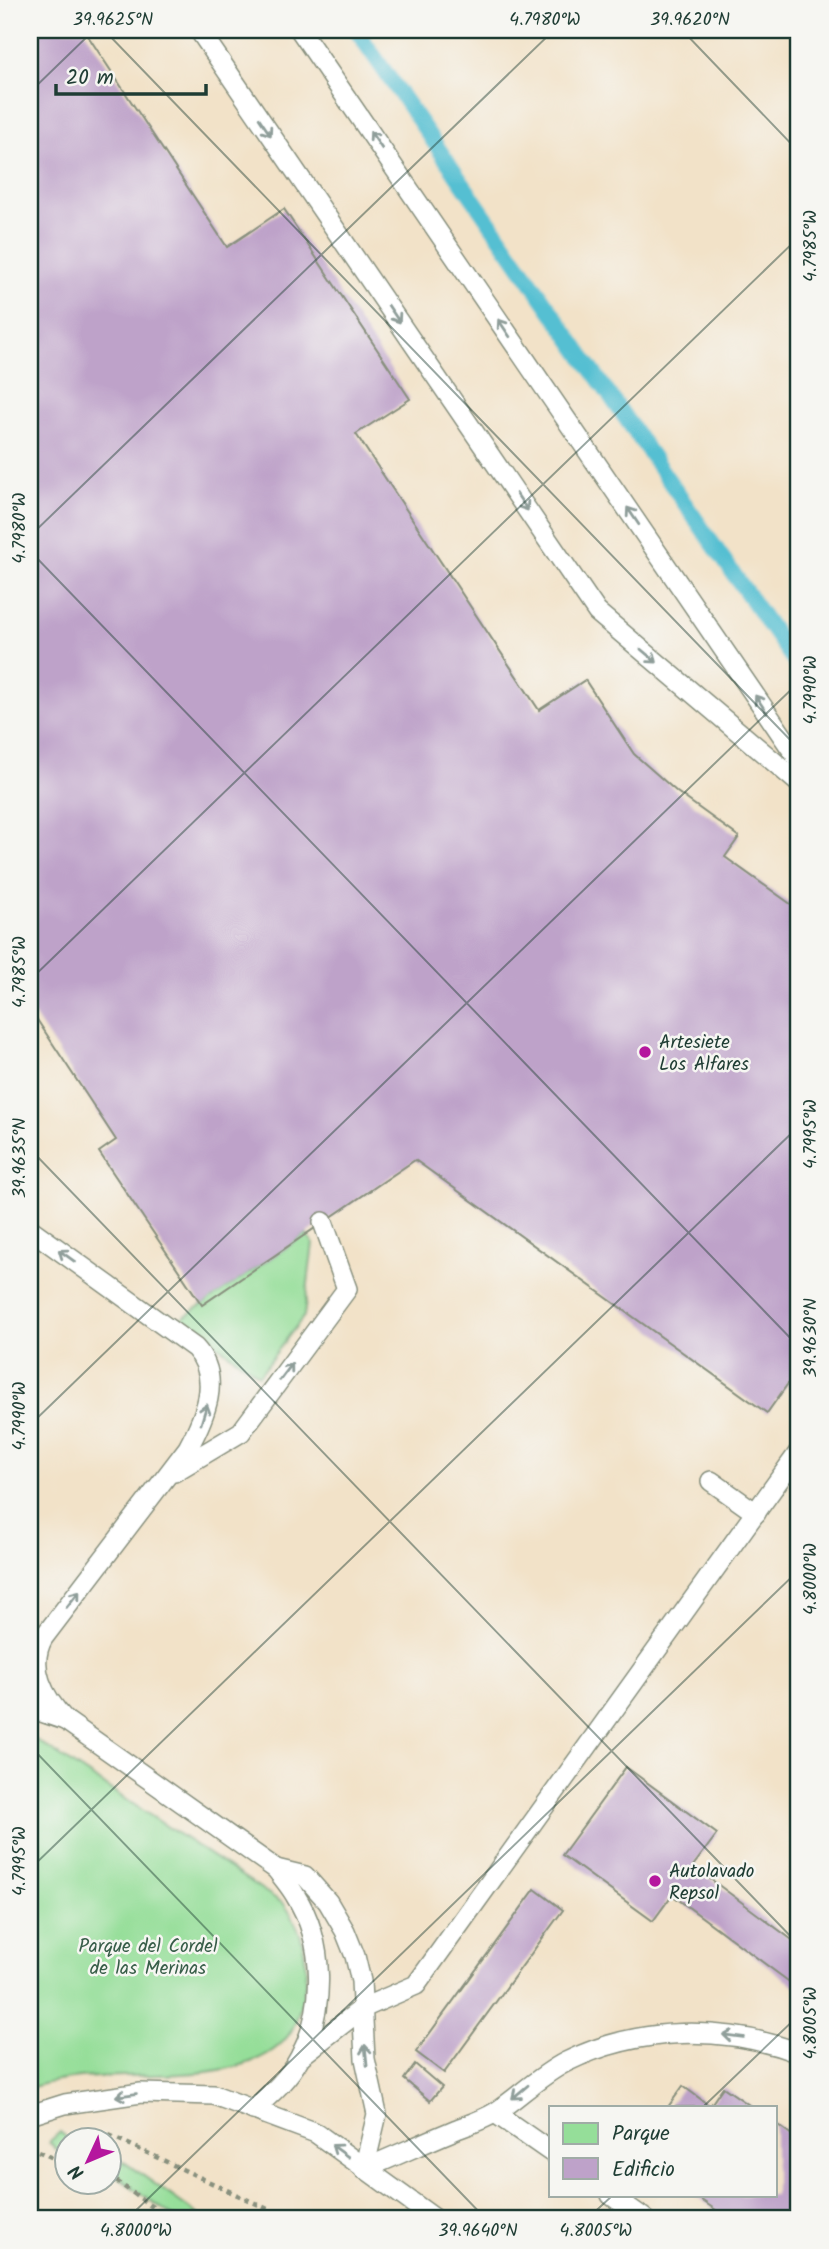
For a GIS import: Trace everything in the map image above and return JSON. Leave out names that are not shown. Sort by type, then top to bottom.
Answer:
[{"type":"lane","points":[[199,30],[597,612],[799,783]]},
{"type":"lane","points":[[300,30],[799,760]]},
{"type":"lane","points":[[169,1475],[241,1432],[347,1289],[323,1222]]},
{"type":"lane","points":[[30,1229],[195,1349],[202,1357],[209,1376],[207,1406],[200,1425],[169,1475],[36,1642],[39,1681],[65,1720]]},
{"type":"lane","points":[[253,2110],[279,2086],[300,2057],[363,2008],[416,1985],[799,1452]]},
{"type":"lane","points":[[711,1481],[756,1513]]},
{"type":"lane","points":[[30,1708],[65,1720],[276,1869],[305,1877],[328,1902],[345,1931],[355,1956],[360,1981],[365,2059],[377,2114],[364,2169]]},
{"type":"lane","points":[[276,1869],[301,1905],[310,1925],[318,1959],[315,2014],[300,2057]]},
{"type":"lane","points":[[364,2169],[495,2113],[528,2085],[566,2062],[606,2046],[648,2036],[690,2033],[731,2035],[772,2043],[799,2053]]},
{"type":"lane","points":[[30,2115],[65,2104],[141,2093],[214,2095],[316,2133],[435,2219]]},
{"type":"lane","points":[[495,2113],[549,2151]]},
{"type":"lane","points":[[612,2196],[645,2219]]},
{"type":"path","points":[[65,2104],[110,2136],[289,2219]]},
{"type":"path","points":[[30,2147],[52,2157]]},
{"type":"path","points":[[122,2185],[169,2219]]},
{"type":"green space","points":[[306,1234],[313,1243],[304,1316],[259,1375],[181,1319]]},
{"type":"green space","name":"Parque del Cordel de las Merinas","points":[[30,1736],[284,1904],[301,1936],[305,1984],[291,2032],[266,2055],[238,2066],[204,2072],[92,2077],[30,2088]]},
{"type":"green space","points":[[122,2161],[204,2219],[177,2219],[122,2180]]},
{"type":"building","points":[[30,30],[84,30],[227,247],[284,209],[410,399],[356,434],[539,710],[585,680],[634,754],[677,792],[739,837],[725,857],[799,910],[799,937],[796,942],[799,944],[799,1368],[767,1413],[415,1160],[202,1305],[99,1152],[116,1140],[30,1009]]},
{"type":"building","name":"Autolavado Repsol","points":[[626,1767],[717,1834],[693,1866],[799,1945],[799,1989],[672,1895],[653,1921],[562,1855]]},
{"type":"building","points":[[535,1889],[563,1910],[444,2073],[416,2052]]},
{"type":"building","points":[[415,2064],[442,2087],[430,2101],[404,2079]]},
{"type":"building","points":[[683,2086],[710,2106],[669,2106]]},
{"type":"building","points":[[723,2087],[751,2106],[710,2106]]},
{"type":"building","points":[[776,2124],[799,2140],[799,2219],[729,2219],[695,2196],[776,2196]]},
{"type":"waterway","points":[[356,30],[799,668]]},
{"type":"place","name":"Artesiete Los Alfares","points":[[645,1052]]},
{"type":"place","name":"Autolavado Repsol","points":[[655,1881]]}]
